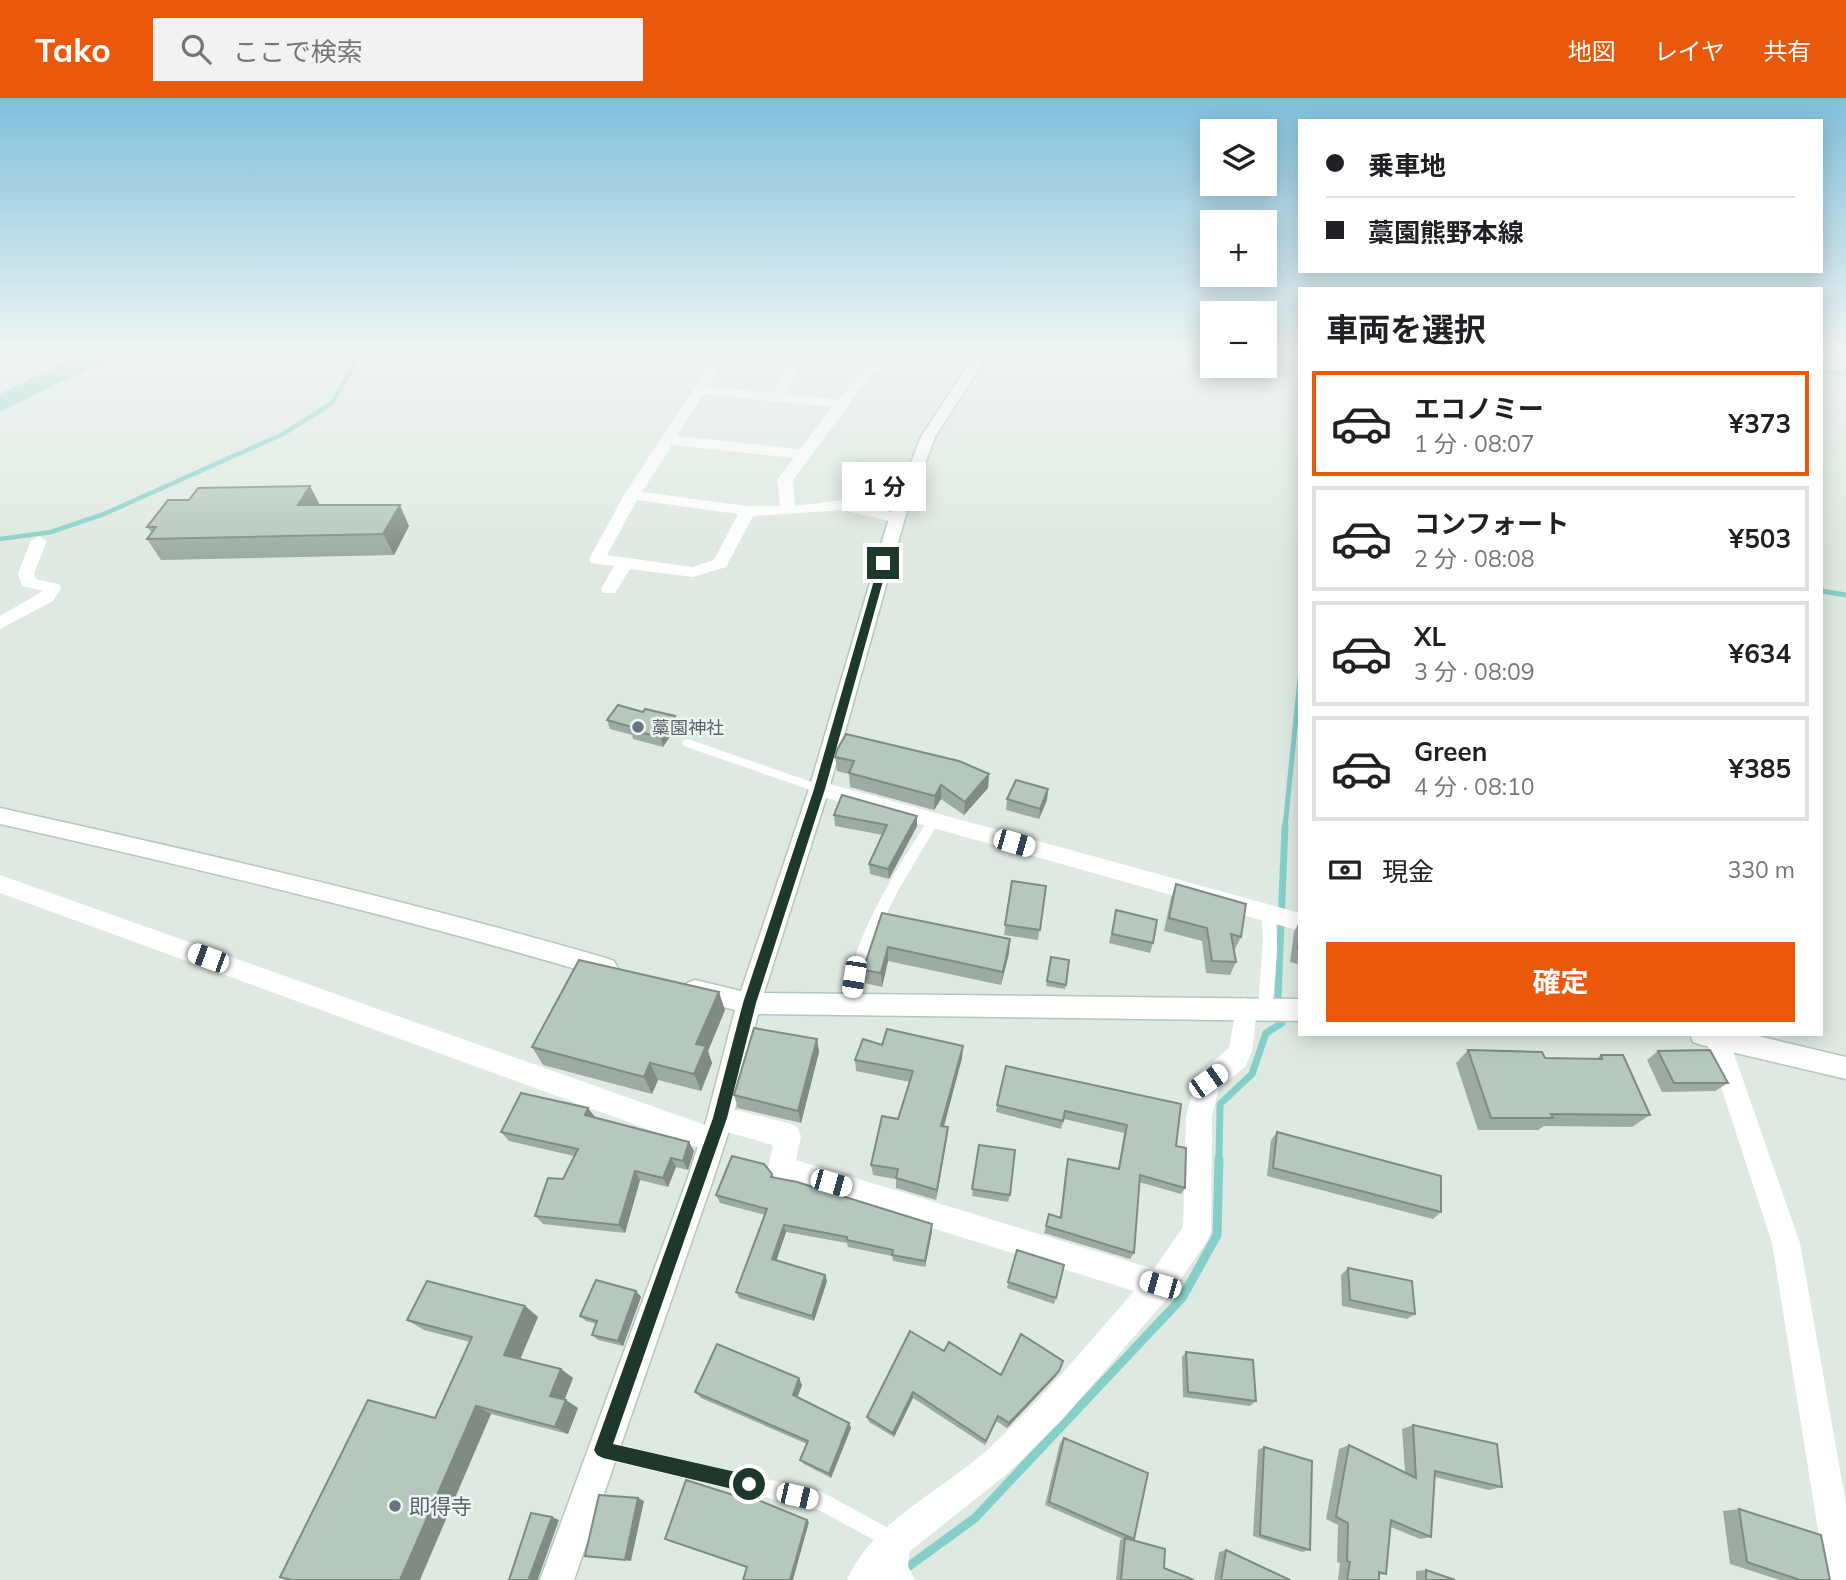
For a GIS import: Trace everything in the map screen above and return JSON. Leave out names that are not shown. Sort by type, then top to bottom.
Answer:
[{"type":"street","points":[[681,422],[632,495],[597,559],[693,572],[720,563],[748,511]]},
{"type":"street","points":[[788,511],[785,480],[827,422]]},
{"type":"street","points":[[557,1580],[716,1129],[750,1003],[819,789],[897,518],[928,437],[938,422]]},
{"type":"street","points":[[669,440],[802,454]]},
{"type":"street","points":[[632,495],[748,511],[788,511],[843,505],[897,518]]},
{"type":"street","points":[[0,623],[47,597],[53,588],[28,582],[26,573],[39,541]]},
{"type":"street","points":[[609,589],[624,564]]},
{"type":"street","points":[[819,789],[1298,921]]},
{"type":"street","points":[[0,816],[260,875],[460,925],[628,974]]},
{"type":"street","points":[[0,884],[716,1129],[788,1136],[781,1168],[1160,1285]]},
{"type":"street","points":[[669,983],[750,1003],[1298,1010]]},
{"type":"street","points":[[887,1567],[1051,1409],[1160,1285],[1197,1230],[1199,1116],[1208,1081],[1236,1062],[1255,1009]]},
{"type":"street","points":[[1709,1036],[1786,1243],[1843,1580]]},
{"type":"street","points":[[1713,1036],[1846,1068]]},
{"type":"lane","points":[[688,743],[819,789]]},
{"type":"lane","points":[[850,1004],[861,951],[891,887],[934,820]]},
{"type":"lane","points":[[1255,1009],[1270,939],[1267,913]]},
{"type":"lane","points":[[603,1450],[822,1501],[887,1567]]},
{"type":"building","points":[[310,486],[298,505],[400,505],[383,534],[147,539],[156,527],[147,527],[168,500],[189,500],[198,488]]},
{"type":"building","points":[[618,705],[643,712],[645,709],[675,716],[661,737],[630,730],[632,727],[607,720]]},
{"type":"building","points":[[846,734],[959,761],[989,774],[965,802],[941,785],[935,796],[849,773],[854,761],[835,757]]},
{"type":"building","points":[[1016,780],[1048,789],[1040,809],[1007,799]]},
{"type":"building","points":[[842,795],[917,816],[888,869],[869,864],[887,825],[834,815]]},
{"type":"building","points":[[1012,881],[1046,886],[1040,930],[1005,925]]},
{"type":"building","points":[[1176,884],[1246,904],[1241,937],[1231,934],[1236,962],[1212,961],[1207,928],[1169,918]]},
{"type":"building","points":[[1116,910],[1157,920],[1153,943],[1112,934]]},
{"type":"building","points":[[882,913],[1010,939],[1003,972],[888,947],[881,973],[863,970]]},
{"type":"building","points":[[1051,957],[1069,960],[1066,985],[1047,981]]},
{"type":"building","points":[[579,960],[719,992],[696,1044],[706,1046],[694,1074],[650,1063],[644,1077],[532,1047]]},
{"type":"building","points":[[754,1028],[817,1039],[798,1111],[734,1095]]},
{"type":"building","points":[[887,1029],[963,1046],[941,1126],[948,1127],[937,1190],[896,1178],[898,1169],[871,1165],[882,1116],[898,1119],[913,1071],[855,1060],[863,1039],[882,1045]]},
{"type":"building","points":[[1468,1050],[1542,1052],[1545,1058],[1602,1059],[1601,1055],[1623,1055],[1650,1115],[1551,1114],[1553,1118],[1491,1118]]},
{"type":"building","points":[[1710,1050],[1728,1083],[1674,1083],[1658,1051]]},
{"type":"building","points":[[1006,1066],[1181,1104],[1176,1146],[1186,1148],[1185,1188],[1140,1175],[1134,1253],[1046,1226],[1049,1214],[1061,1218],[1068,1159],[1119,1169],[1127,1125],[1065,1111],[1063,1121],[997,1105]]},
{"type":"building","points":[[521,1093],[588,1108],[585,1115],[689,1142],[683,1161],[671,1158],[663,1178],[635,1171],[619,1225],[535,1216],[548,1178],[563,1179],[578,1149],[501,1132]]},
{"type":"building","points":[[1277,1132],[1441,1176],[1441,1212],[1273,1168]]},
{"type":"building","points":[[979,1145],[1015,1150],[1010,1195],[972,1189]]},
{"type":"building","points":[[732,1156],[764,1164],[772,1174],[771,1177],[797,1182],[932,1224],[925,1261],[892,1255],[893,1250],[847,1240],[847,1237],[784,1225],[772,1259],[825,1275],[812,1316],[736,1292],[767,1209],[716,1195]]},
{"type":"building","points":[[1017,1250],[1064,1265],[1056,1298],[1008,1282]]},
{"type":"building","points":[[1348,1268],[1412,1281],[1415,1314],[1350,1300]]},
{"type":"building","points":[[596,1280],[636,1291],[618,1341],[592,1335],[597,1321],[580,1316]]},
{"type":"building","points":[[427,1281],[525,1306],[504,1355],[561,1369],[550,1396],[566,1400],[555,1427],[476,1406],[400,1580],[291,1580],[280,1577],[368,1400],[435,1418],[472,1337],[407,1320]]},
{"type":"building","points":[[910,1331],[944,1351],[949,1342],[1001,1375],[1021,1334],[1063,1361],[1059,1371],[1009,1423],[998,1416],[986,1441],[913,1392],[893,1433],[867,1417]]},
{"type":"building","points":[[717,1344],[799,1378],[793,1395],[849,1423],[829,1474],[800,1460],[808,1441],[695,1392]]},
{"type":"building","points":[[1186,1352],[1253,1360],[1256,1401],[1188,1392]]},
{"type":"building","points":[[1413,1425],[1497,1444],[1502,1487],[1435,1471],[1431,1537],[1391,1520],[1386,1574],[1379,1572],[1379,1580],[1347,1580],[1350,1562],[1347,1561],[1348,1523],[1336,1517],[1349,1445],[1416,1478]]},
{"type":"building","points":[[1064,1438],[1148,1473],[1134,1539],[1049,1502]]},
{"type":"building","points":[[1264,1447],[1312,1461],[1310,1550],[1260,1535]]},
{"type":"building","points":[[686,1480],[752,1501],[753,1498],[807,1520],[790,1580],[743,1580],[747,1567],[665,1539]]},
{"type":"building","points":[[599,1495],[638,1498],[625,1560],[585,1556]]},
{"type":"building","points":[[1739,1509],[1821,1535],[1830,1580],[1800,1580],[1747,1562]]},
{"type":"building","points":[[531,1513],[552,1517],[529,1578],[532,1580],[509,1580]]},
{"type":"building","points":[[1125,1538],[1165,1549],[1164,1568],[1194,1580],[1121,1580]]},
{"type":"building","points":[[1226,1550],[1290,1580],[1221,1580]]},
{"type":"building","points":[[1426,1570],[1455,1580],[1426,1580]]},
{"type":"waterway","points":[[0,539],[51,532],[104,514],[283,434],[302,422]]},
{"type":"waterway","points":[[1823,591],[1846,595]]},
{"type":"waterway","points":[[1285,827],[1298,698]]},
{"type":"waterway","points":[[1219,1160],[1220,1104],[1252,1074],[1266,1033],[1282,1023],[1278,996],[1285,826]]},
{"type":"waterway","points":[[890,1580],[975,1518],[1182,1298],[1217,1235],[1219,1159]]},
{"type":"place","name":"藁園神社","points":[[638,727]]},
{"type":"place","name":"即得寺","points":[[395,1506]]},
{"type":"route","points":[[749,1484],[603,1450],[720,1118],[750,1003],[819,789],[883,563]]}]
